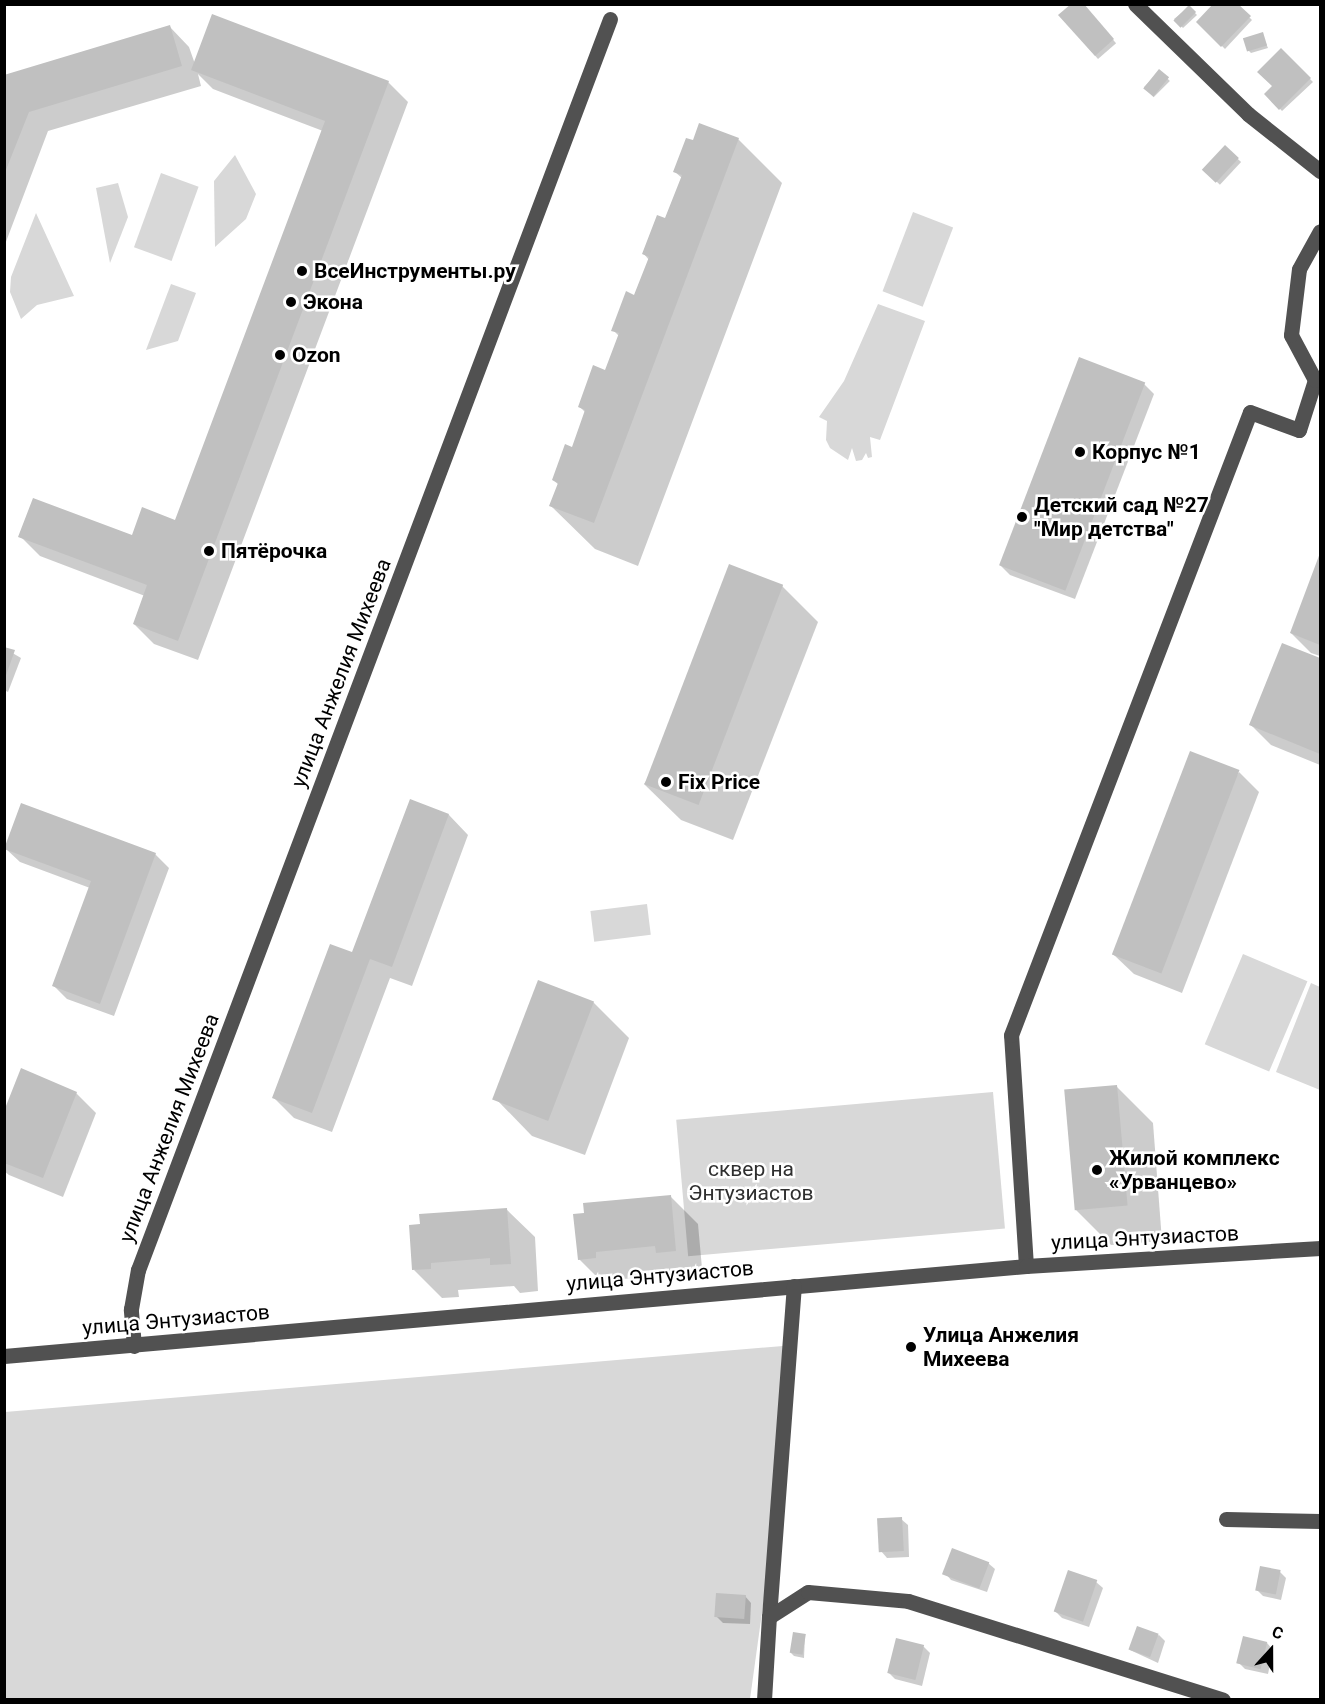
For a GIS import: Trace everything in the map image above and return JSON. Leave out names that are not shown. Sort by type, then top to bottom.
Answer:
[{"type":"street","points":[[1135,4],[1248,114],[1320,171]]},
{"type":"street","name":"улица Анжелия Михеева","points":[[134,1346],[131,1309],[138,1270],[610,19]]},
{"type":"street","points":[[1026,1266],[1011,1035],[1250,412],[1299,430],[1315,380],[1291,335],[1299,269],[1320,231]]},
{"type":"street","name":"улица Энтузиастов","points":[[4,1356],[1026,1266],[1320,1248]]},
{"type":"street","points":[[764,1700],[794,1286]]},
{"type":"street","points":[[1226,1519],[1320,1521]]},
{"type":"street","points":[[769,1617],[808,1592],[908,1601],[1223,1700]]},
{"type":"green space","points":[[235,155],[256,194],[246,219],[215,247],[214,181]]},
{"type":"green space","points":[[161,173],[199,187],[172,261],[134,247]]},
{"type":"green space","points":[[118,183],[128,217],[110,263],[96,188]]},
{"type":"green space","points":[[913,212],[953,227],[923,307],[883,291]]},
{"type":"green space","points":[[36,213],[74,296],[37,305],[21,319],[10,292],[11,277]]},
{"type":"green space","points":[[171,284],[196,293],[178,341],[146,350]]},
{"type":"green space","points":[[878,304],[925,321],[880,440],[870,437],[872,457],[868,458],[866,453],[862,460],[856,461],[852,448],[848,460],[830,448],[826,440],[827,421],[819,417],[844,381]]},
{"type":"green space","points":[[647,904],[651,935],[594,942],[590,911]]},
{"type":"green space","points":[[1243,954],[1307,981],[1269,1072],[1205,1044]]},
{"type":"green space","points":[[1311,983],[1320,987],[1320,1090],[1276,1072]]},
{"type":"green space","name":"сквер на Энтузиастов","points":[[993,1092],[1005,1228],[688,1256],[676,1120]]},
{"type":"green space","points":[[783,1346],[768,1569],[750,1699],[5,1700],[5,1412]]},
{"type":"building","points":[[1071,4],[1084,4],[1114,39],[1095,56],[1058,15]]},
{"type":"building","points":[[1213,4],[1238,4],[1251,16],[1221,47],[1196,22]]},
{"type":"building","points":[[1189,5],[1196,12],[1181,28],[1173,21]]},
{"type":"building","points":[[212,14],[389,81],[178,641],[133,624],[147,585],[18,537],[33,498],[132,535],[142,507],[175,520],[325,121],[191,70]]},
{"type":"building","points":[[170,25],[182,66],[29,112],[4,175],[4,75]]},
{"type":"building","points":[[1263,32],[1267,45],[1247,52],[1243,38]]},
{"type":"building","points":[[1281,48],[1311,78],[1279,110],[1264,94],[1272,86],[1257,72]]},
{"type":"building","points":[[1159,69],[1169,77],[1153,97],[1143,88]]},
{"type":"building","points":[[699,123],[739,138],[594,523],[549,506],[558,483],[552,480],[565,444],[572,447],[585,410],[578,407],[593,365],[605,370],[619,333],[611,331],[626,291],[634,295],[649,257],[642,254],[657,215],[665,218],[682,175],[673,172],[686,138],[693,140]]},
{"type":"building","points":[[1225,145],[1239,158],[1216,183],[1202,170]]},
{"type":"building","name":"Корпус №1","points":[[1079,357],[1145,382],[1065,591],[999,565]]},
{"type":"building","points":[[1320,553],[1320,645],[1290,633]]},
{"type":"building","points":[[729,564],[783,585],[699,805],[644,784]]},
{"type":"building","points":[[1282,643],[1320,658],[1320,754],[1249,725]]},
{"type":"building","points":[[4,647],[15,650],[5,678],[4,678]]},
{"type":"building","points":[[1190,751],[1239,770],[1161,974],[1112,955]]},
{"type":"building","points":[[410,799],[449,814],[392,967],[370,959],[312,1113],[272,1098],[330,944],[352,952]]},
{"type":"building","points":[[21,803],[156,853],[100,1004],[52,986],[91,881],[4,849]]},
{"type":"building","points":[[538,980],[594,1002],[548,1121],[492,1099]]},
{"type":"building","points":[[21,1068],[77,1092],[43,1178],[4,1163],[4,1111]]},
{"type":"building","name":"Жилой комплекс «Урванцево»","points":[[1117,1085],[1128,1206],[1075,1210],[1064,1090]]},
{"type":"building","points":[[671,1195],[676,1251],[656,1253],[655,1246],[596,1252],[596,1258],[578,1260],[573,1214],[584,1213],[583,1203]]},
{"type":"building","points":[[507,1208],[511,1264],[490,1265],[490,1258],[431,1263],[431,1269],[412,1270],[409,1225],[420,1224],[419,1214]]},
{"type":"building","points":[[902,1517],[904,1551],[879,1552],[877,1518]]},
{"type":"building","points":[[952,1548],[989,1562],[979,1588],[942,1574]]},
{"type":"building","points":[[1260,1566],[1281,1570],[1276,1595],[1255,1591]]},
{"type":"building","points":[[1068,1570],[1097,1580],[1083,1622],[1054,1612]]},
{"type":"building","points":[[716,1593],[746,1595],[744,1619],[714,1617]]},
{"type":"building","points":[[1137,1626],[1159,1634],[1150,1657],[1128,1649]]},
{"type":"building","points":[[793,1632],[806,1634],[803,1655],[790,1653]]},
{"type":"building","points":[[1243,1636],[1267,1642],[1260,1669],[1236,1663]]},
{"type":"building","points":[[896,1638],[924,1645],[915,1680],[887,1673]]},
{"type":"place","name":"ВсеИнструменты.ру","points":[[302,271]]},
{"type":"place","name":"Экона","points":[[291,302]]},
{"type":"place","name":"Ozon","points":[[280,355]]},
{"type":"place","name":"Корпус №1","points":[[1080,452]]},
{"type":"place","name":"Детский сад №27 \"Мир детства\"","points":[[1022,517]]},
{"type":"place","name":"Пятёрочка","points":[[209,551]]},
{"type":"place","name":"Fix Price","points":[[666,782]]},
{"type":"place","name":"Жилой комплекс «Урванцево»","points":[[1097,1170]]},
{"type":"place","name":"Улица Анжелия Михеева","points":[[911,1347]]}]
